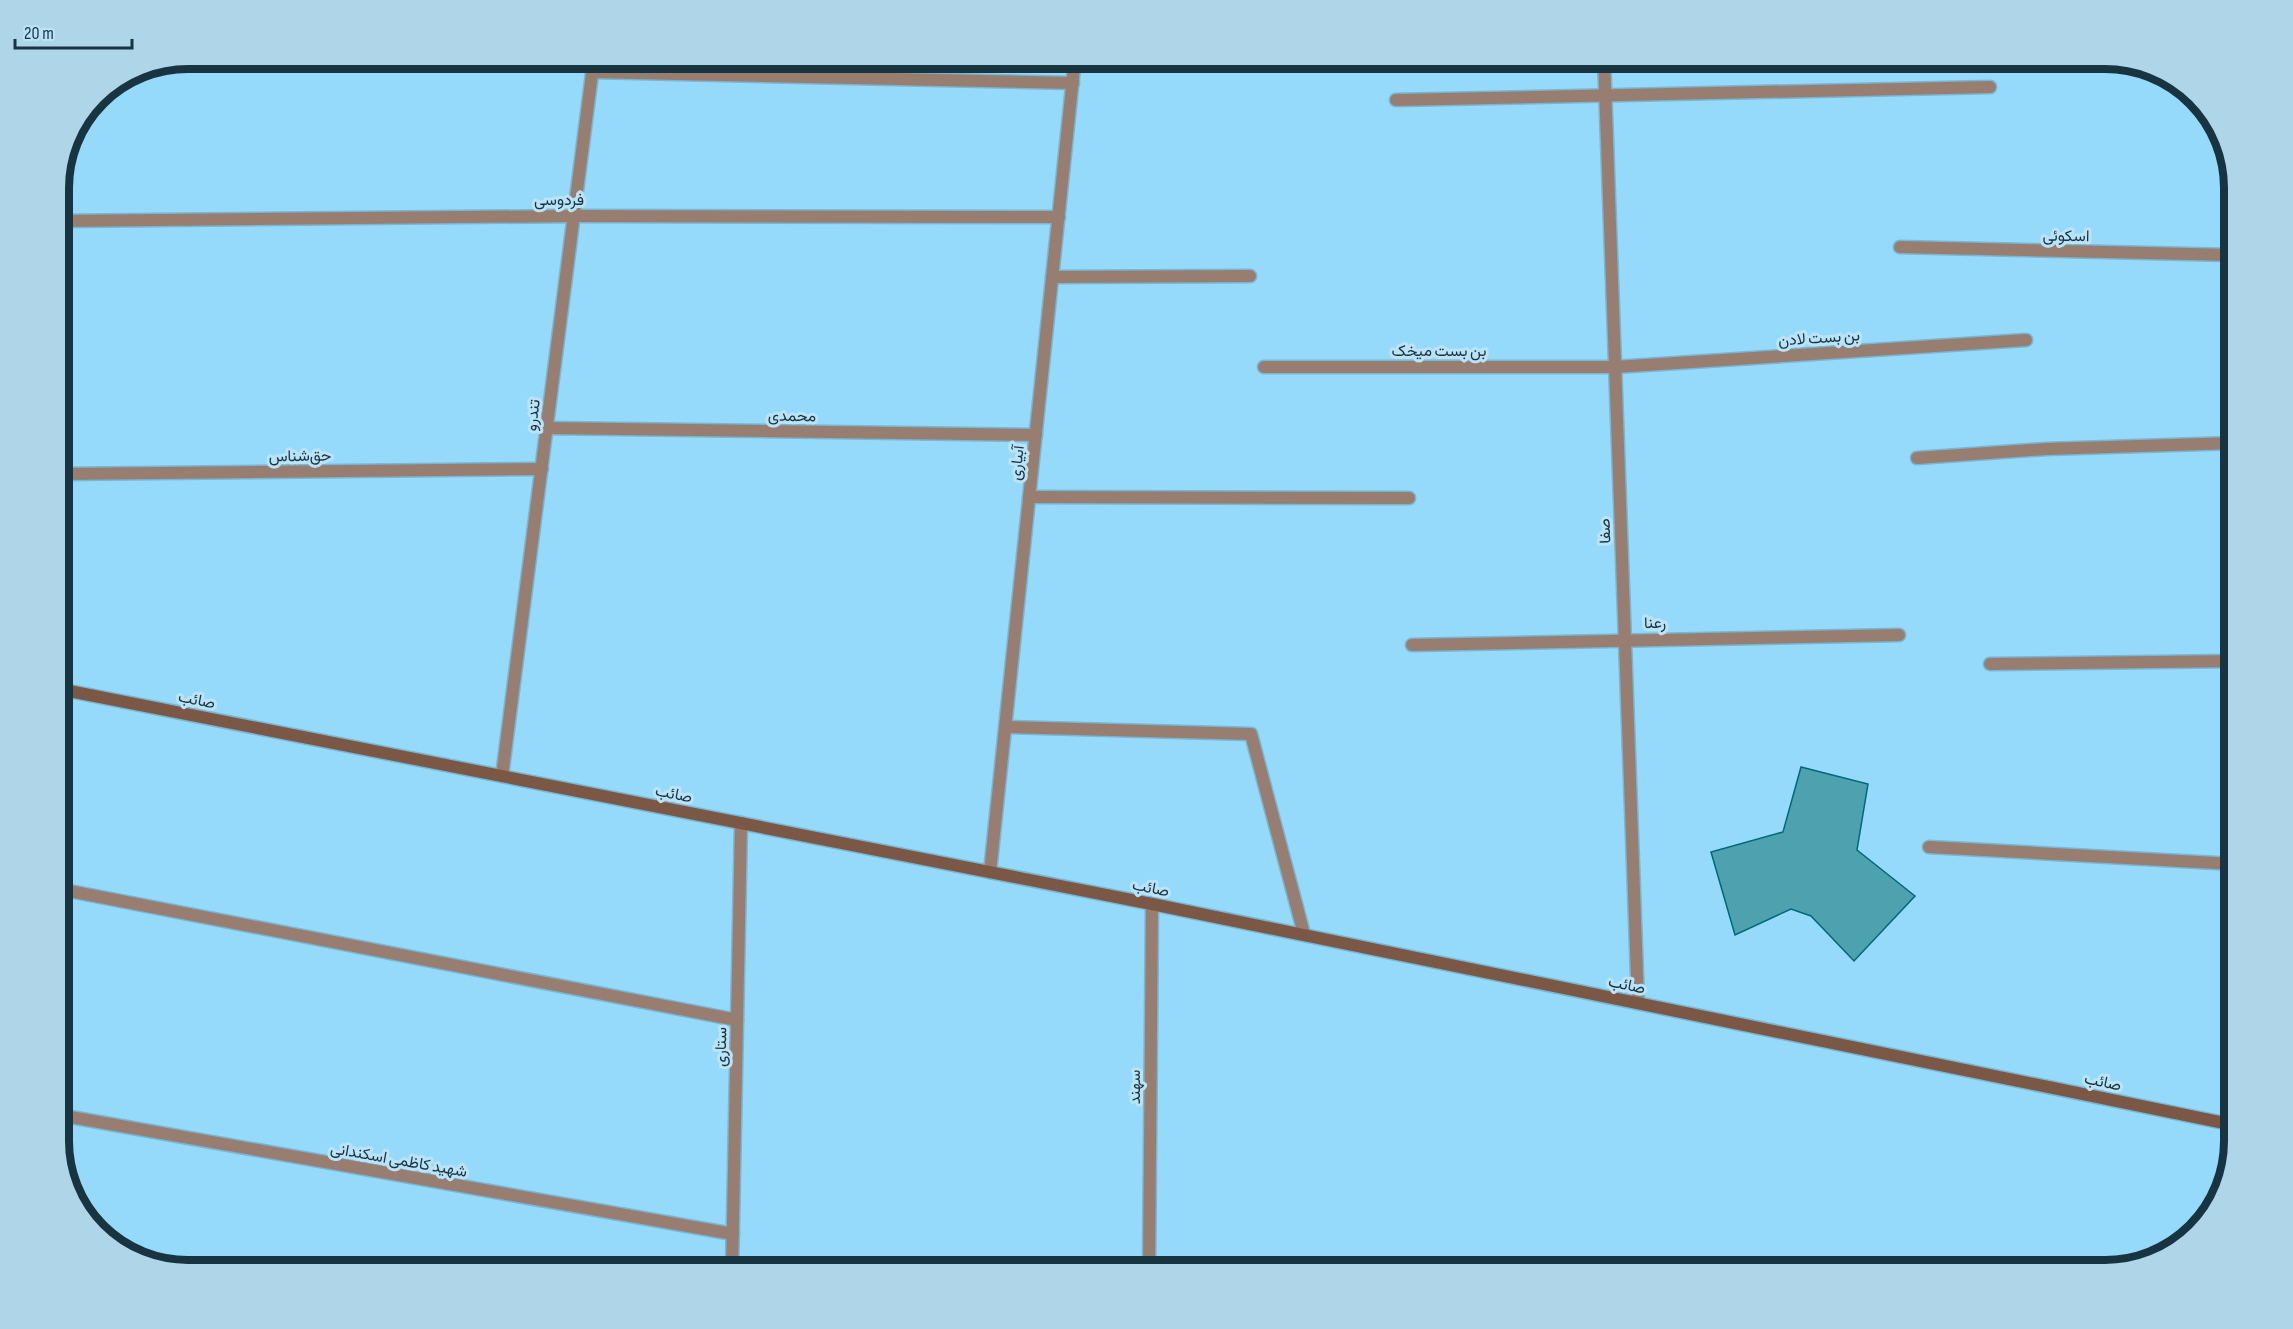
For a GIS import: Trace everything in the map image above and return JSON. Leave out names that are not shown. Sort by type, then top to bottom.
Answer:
[{"type":"main road","name":"صائب","points":[[69,691],[1304,934],[2224,1123]]},
{"type":"street","name":"تندرو","points":[[502,776],[592,69]]},
{"type":"street","name":"آبیاری","points":[[990,872],[1074,69]]},
{"type":"street","name":"صفا","points":[[1604,69],[1638,1003]]},
{"type":"street","points":[[592,72],[1073,83]]},
{"type":"street","points":[[1396,100],[1990,87]]},
{"type":"street","name":"فردوسی","points":[[69,221],[574,216],[1059,217]]},
{"type":"street","name":"اسکوئی","points":[[1900,247],[2224,255]]},
{"type":"street","points":[[1052,277],[1251,276]]},
{"type":"street","name":"بن بست لادن","points":[[1615,367],[2026,340]]},
{"type":"street","name":"بن بست میخک","points":[[1264,367],[1615,367]]},
{"type":"street","name":"محمدی","points":[[547,428],[1036,435]]},
{"type":"street","points":[[1917,458],[2046,449],[2224,442]]},
{"type":"street","name":"حق‌شناس","points":[[69,474],[542,469]]},
{"type":"street","points":[[1029,497],[1409,498]]},
{"type":"street","name":"رعنا","points":[[1412,645],[1899,635]]},
{"type":"street","points":[[1990,664],[2224,662]]},
{"type":"street","points":[[1006,727],[1251,734],[1304,934]]},
{"type":"street","name":"ستاری","points":[[732,1260],[741,823]]},
{"type":"street","points":[[1929,847],[2224,863]]},
{"type":"street","points":[[69,891],[737,1020]]},
{"type":"street","name":"سهند","points":[[1149,1260],[1152,904]]},
{"type":"street","name":"شهید کاظمی اسکندانی","points":[[69,1117],[733,1234]]},
{"type":"building","points":[[1801,767],[1868,784],[1857,850],[1915,896],[1854,961],[1811,916],[1791,909],[1735,935],[1711,852],[1783,832]]}]
